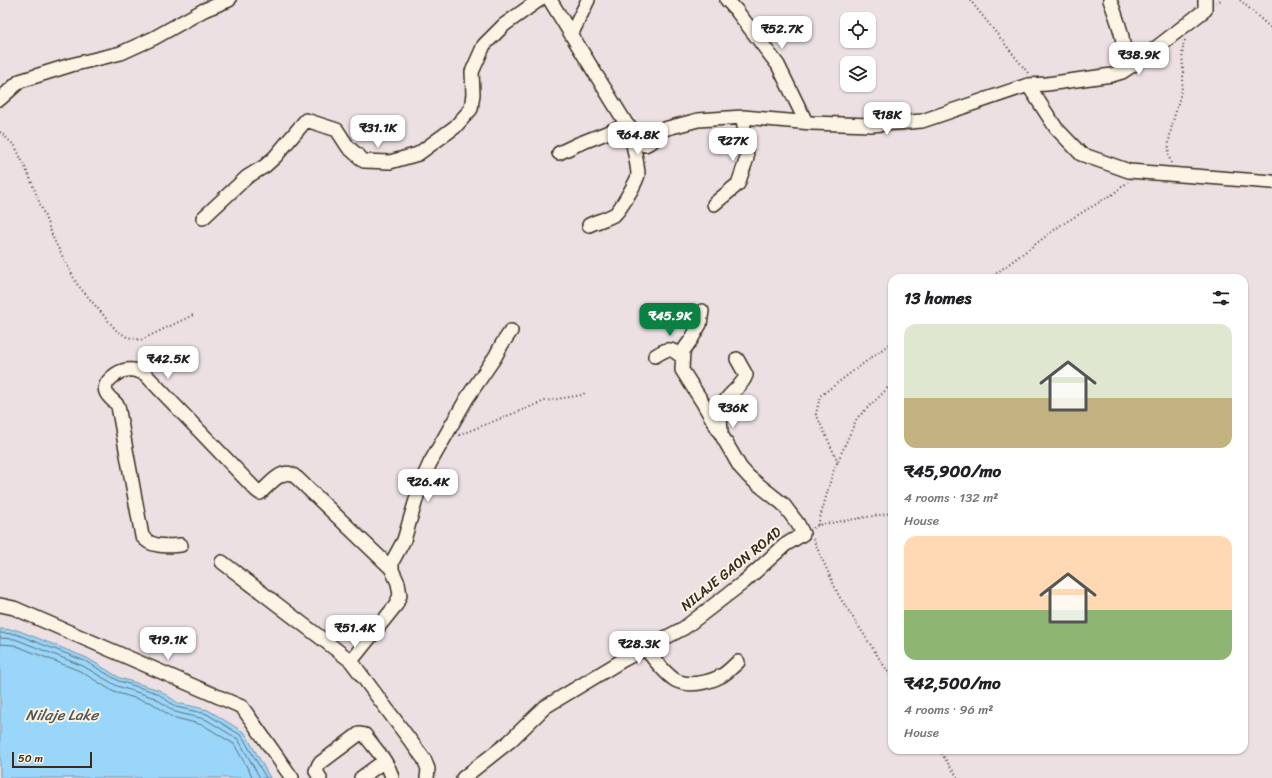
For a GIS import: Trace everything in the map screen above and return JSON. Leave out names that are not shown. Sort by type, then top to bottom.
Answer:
[{"type":"street","points":[[0,99],[20,81],[71,65],[121,53],[154,38],[204,10],[229,0]]},
{"type":"street","points":[[203,218],[247,177],[265,166],[275,157],[306,120],[337,130],[348,147],[364,161],[390,162],[418,154],[455,127],[470,109],[473,94],[472,72],[484,45],[504,25],[539,0]]},
{"type":"street","points":[[550,0],[632,129],[643,144],[645,145],[653,142]]},
{"type":"street","points":[[572,33],[588,0]]},
{"type":"street","points":[[727,0],[778,66],[806,122]]},
{"type":"street","points":[[1110,0],[1120,26],[1124,48],[1125,60],[1122,72]]},
{"type":"street","points":[[559,153],[578,144],[632,129],[649,133],[698,120],[743,117],[871,125],[922,120],[1033,85],[1107,76],[1122,72],[1192,22],[1205,10],[1205,0]]},
{"type":"street","points":[[1033,85],[1056,128],[1080,154],[1129,171],[1272,182]]},
{"type":"street","points":[[714,204],[738,184],[748,158],[743,117]]},
{"type":"street","points":[[589,225],[608,218],[616,213],[637,181],[637,164],[632,129]]},
{"type":"street","points":[[702,311],[700,324],[683,351],[682,370],[740,467],[749,477],[783,504],[807,536]]},
{"type":"street","points":[[392,569],[392,562],[404,540],[421,483],[430,463],[444,441],[467,398],[511,331]]},
{"type":"street","points":[[655,356],[668,349],[674,350],[682,357]]},
{"type":"street","points":[[721,434],[721,408],[730,396],[744,382],[746,375],[737,359]]},
{"type":"street","points":[[181,544],[154,545],[146,542],[142,536],[118,406],[106,394],[107,383],[119,372],[128,370],[138,371],[145,374],[256,490],[260,492],[274,479],[283,474],[291,474],[297,478],[392,569],[398,583],[400,595],[396,605],[351,661]]},
{"type":"street","name":"NILAJE GAON ROAD","points":[[463,778],[510,741],[545,707],[603,671],[684,628],[744,582],[784,545],[807,536]]},
{"type":"street","points":[[222,562],[351,661],[424,759],[428,769],[427,778]]},
{"type":"street","points":[[0,605],[14,608],[242,707],[292,778]]},
{"type":"street","points":[[645,648],[674,679],[682,683],[706,682],[721,676],[738,662]]},
{"type":"street","points":[[320,778],[316,770],[319,764],[358,734],[365,735],[384,761],[392,778]]},
{"type":"street","points":[[361,778],[384,761]]},
{"type":"path","points":[[970,0],[1033,85]]},
{"type":"path","points":[[1240,0],[1272,28]]},
{"type":"path","points":[[1180,175],[1170,162],[1169,144],[1183,80],[1182,47],[1192,22]]},
{"type":"path","points":[[0,132],[15,146],[30,178],[54,240],[77,284],[116,330],[127,337],[141,340],[193,314]]},
{"type":"path","points":[[995,274],[1061,225],[1113,194],[1142,172]]},
{"type":"path","points":[[838,462],[816,414],[820,396],[888,345]]},
{"type":"path","points":[[888,388],[857,418],[827,490],[818,525],[888,514]]},
{"type":"path","points":[[444,441],[545,402],[582,395],[586,392]]},
{"type":"path","points":[[807,536],[839,596],[888,672]]},
{"type":"path","points":[[942,754],[958,778]]},
{"type":"water","name":"Nilaje Lake","points":[[0,629],[17,630],[87,658],[120,678],[159,690],[178,703],[208,710],[245,733],[270,778],[0,778]]}]
